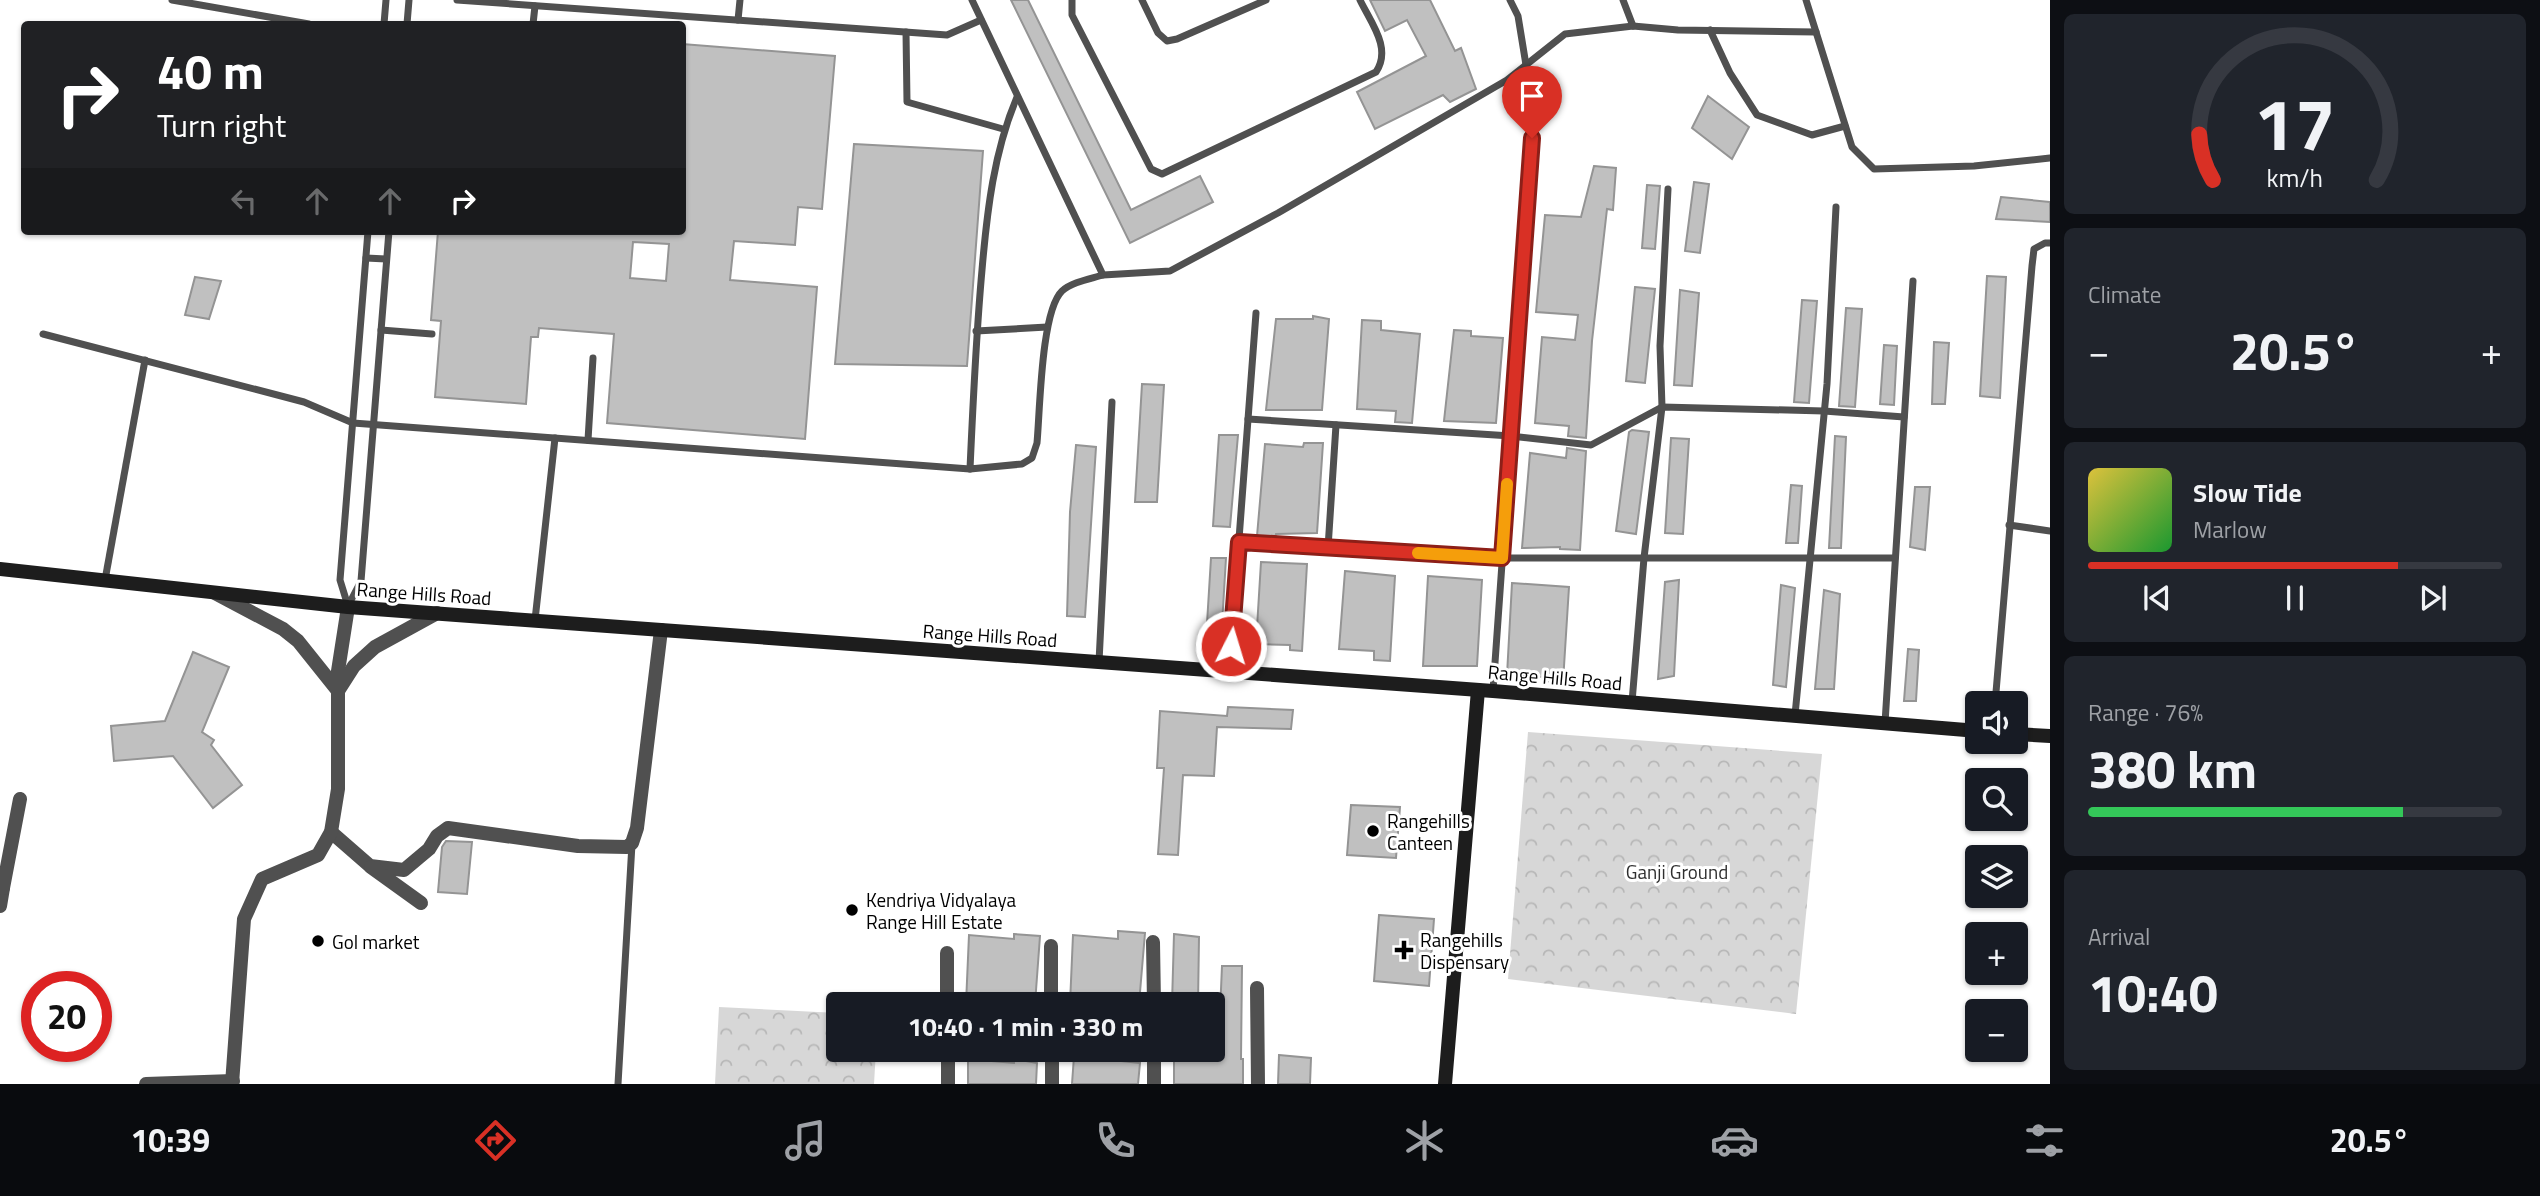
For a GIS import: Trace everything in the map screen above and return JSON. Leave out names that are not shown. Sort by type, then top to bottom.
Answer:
[{"type":"street","name":"Range Hills Road","points":[[0,569],[348,607],[1485,690],[1965,730]]},
{"type":"street","points":[[213,592],[283,629],[298,640],[338,691]]},
{"type":"street","points":[[146,1084],[233,1082],[244,919],[262,879],[318,855],[331,832],[338,789],[338,671],[348,607]]},
{"type":"street","points":[[338,691],[354,666],[375,647],[437,613]]},
{"type":"street","points":[[370,866],[404,870],[429,849],[437,835],[448,828],[578,846],[621,848],[632,843],[636,836],[646,764],[653,681],[661,630]]},
{"type":"street","points":[[1445,1084],[1485,690]]},
{"type":"street","points":[[2028,735],[2050,736]]},
{"type":"street","points":[[0,906],[1,888],[20,799]]},
{"type":"street","points":[[331,832],[370,866],[421,903]]},
{"type":"street","points":[[1153,942],[1154,992]]},
{"type":"street","points":[[1051,946],[1051,992]]},
{"type":"street","points":[[947,953],[947,992]]},
{"type":"street","points":[[1257,988],[1258,1084]]},
{"type":"street","points":[[948,1062],[948,1084]]},
{"type":"street","points":[[1052,1062],[1052,1084]]},
{"type":"street","points":[[1154,1062],[1154,1084]]},
{"type":"lane","points":[[172,0],[292,21]]},
{"type":"lane","points":[[384,21],[386,0]]},
{"type":"lane","points":[[407,21],[408,0]]},
{"type":"lane","points":[[457,0],[947,34],[981,20]]},
{"type":"lane","points":[[738,20],[740,0]]},
{"type":"lane","points":[[972,0],[1103,275]]},
{"type":"lane","points":[[1072,0],[1072,15],[1151,169],[1162,174],[1376,72],[1384,53],[1360,0]]},
{"type":"lane","points":[[1142,0],[1158,33],[1167,41],[1178,39],[1266,0]]},
{"type":"lane","points":[[1510,0],[1518,16],[1526,65]]},
{"type":"lane","points":[[1623,0],[1633,26]]},
{"type":"lane","points":[[1806,0],[1852,147],[1874,169],[1973,166],[2050,158]]},
{"type":"lane","points":[[533,21],[535,6]]},
{"type":"lane","points":[[43,334],[304,402],[352,423],[970,469],[1023,464],[1031,457],[1037,443],[1047,327],[1053,301],[1064,289],[1103,275],[1170,271],[1290,206],[1507,80],[1565,33],[1633,26],[1816,32]]},
{"type":"lane","points":[[1710,30],[1730,73],[1757,114],[1812,135],[1845,126]]},
{"type":"lane","points":[[906,32],[907,102],[1003,129]]},
{"type":"lane","points":[[970,469],[976,331],[987,214],[1003,129],[1017,97]]},
{"type":"lane","points":[[1485,690],[1502,558],[1532,138]]},
{"type":"lane","points":[[1632,702],[1644,558],[1662,407],[1660,346],[1668,189]]},
{"type":"lane","points":[[1795,715],[1828,384],[1836,207]]},
{"type":"lane","points":[[348,607],[340,580],[368,235]]},
{"type":"lane","points":[[348,607],[361,581],[389,235]]},
{"type":"lane","points":[[1996,691],[2034,249],[2050,243]]},
{"type":"lane","points":[[366,258],[386,259]]},
{"type":"lane","points":[[1885,723],[1913,281]]},
{"type":"lane","points":[[1229,672],[1256,313]]},
{"type":"lane","points":[[976,331],[1047,327]]},
{"type":"lane","points":[[381,330],[432,334]]},
{"type":"lane","points":[[588,440],[593,358]]},
{"type":"lane","points":[[104,580],[145,360]]},
{"type":"lane","points":[[1099,662],[1112,402]]},
{"type":"lane","points":[[1248,419],[1511,436],[1591,445],[1662,407],[1824,411],[1904,418]]},
{"type":"lane","points":[[1328,548],[1336,425]]},
{"type":"lane","points":[[535,620],[555,438]]},
{"type":"lane","points":[[2009,526],[2050,531]]},
{"type":"lane","points":[[1239,542],[1502,558],[1895,558]]},
{"type":"lane","points":[[618,1084],[632,843]]},
{"type":"green space","name":"Ganji Ground","points":[[1528,732],[1822,754],[1796,1014],[1508,979]]},
{"type":"green space","points":[[719,1007],[826,1012],[826,1062],[875,1062],[874,1084],[715,1084]]},
{"type":"building","points":[[1011,0],[1028,0],[1131,210],[1200,176],[1213,202],[1130,243]]},
{"type":"building","points":[[1370,0],[1430,0],[1455,51],[1461,48],[1476,89],[1450,102],[1443,95],[1375,129],[1357,92],[1426,56],[1407,20],[1385,31]]},
{"type":"building","points":[[686,44],[835,56],[822,209],[798,207],[795,245],[734,241],[730,280],[817,287],[805,439],[607,423],[614,334],[539,328],[538,337],[531,337],[526,404],[435,397],[441,321],[431,320],[438,235],[686,235]],"holes":[[[633,242],[669,244],[666,281],[630,278]]]},
{"type":"building","points":[[1708,96],[1749,127],[1732,159],[1692,128]]},
{"type":"building","points":[[854,144],[983,151],[967,366],[835,364]]},
{"type":"building","points":[[1594,166],[1616,168],[1613,210],[1607,209],[1592,341],[1586,438],[1568,436],[1569,426],[1535,423],[1542,337],[1575,340],[1578,315],[1536,312],[1545,215],[1581,217]]},
{"type":"building","points":[[1694,182],[1709,184],[1700,253],[1685,251]]},
{"type":"building","points":[[1647,185],[1660,186],[1655,249],[1642,248]]},
{"type":"building","points":[[2001,197],[2050,202],[2050,222],[1996,219]]},
{"type":"building","points":[[1987,276],[2006,277],[2000,398],[1980,396]]},
{"type":"building","points":[[195,277],[221,281],[209,319],[185,315]]},
{"type":"building","points":[[1635,287],[1655,289],[1645,383],[1626,381]]},
{"type":"building","points":[[1680,290],[1699,293],[1692,386],[1674,385]]},
{"type":"building","points":[[1802,300],[1817,301],[1809,403],[1794,402]]},
{"type":"building","points":[[1846,308],[1862,309],[1855,407],[1839,406]]},
{"type":"building","points":[[1313,316],[1329,319],[1322,410],[1266,410],[1276,319],[1313,319]]},
{"type":"building","points":[[1362,320],[1381,321],[1381,330],[1420,334],[1412,423],[1395,422],[1396,411],[1357,409]]},
{"type":"building","points":[[1454,330],[1471,331],[1471,336],[1503,338],[1496,423],[1444,421]]},
{"type":"building","points":[[1934,342],[1949,343],[1945,404],[1932,404]]},
{"type":"building","points":[[1884,345],[1897,346],[1894,405],[1880,404]]},
{"type":"building","points":[[1142,384],[1164,385],[1157,502],[1135,502]]},
{"type":"building","points":[[1629,432],[1649,432],[1636,534],[1616,531]]},
{"type":"building","points":[[1219,435],[1238,435],[1230,527],[1213,526]]},
{"type":"building","points":[[1835,436],[1846,437],[1841,548],[1829,548]]},
{"type":"building","points":[[1671,438],[1689,439],[1683,534],[1665,533]]},
{"type":"building","points":[[1304,443],[1323,443],[1317,533],[1276,534],[1275,538],[1257,536],[1265,444],[1303,447]]},
{"type":"building","points":[[1076,445],[1096,447],[1085,617],[1067,616],[1070,512]]},
{"type":"building","points":[[1567,448],[1586,451],[1580,550],[1560,547],[1522,548],[1530,453],[1566,458]]},
{"type":"building","points":[[1791,485],[1802,486],[1798,543],[1786,543]]},
{"type":"building","points":[[1915,487],[1930,487],[1925,550],[1910,547]]},
{"type":"building","points":[[1211,558],[1226,558],[1221,641],[1206,640]]},
{"type":"building","points":[[1261,562],[1307,564],[1302,651],[1290,650],[1290,645],[1256,644]]},
{"type":"building","points":[[1345,571],[1395,576],[1390,661],[1374,660],[1374,651],[1339,649]]},
{"type":"building","points":[[1428,576],[1482,580],[1477,666],[1423,666]]},
{"type":"building","points":[[1679,580],[1674,676],[1658,679],[1665,582]]},
{"type":"building","points":[[1512,583],[1569,587],[1563,682],[1542,681],[1542,677],[1507,675]]},
{"type":"building","points":[[1781,585],[1795,588],[1786,687],[1773,685]]},
{"type":"building","points":[[1824,590],[1840,594],[1834,689],[1815,689]]},
{"type":"building","points":[[1908,649],[1919,650],[1916,701],[1904,701]]},
{"type":"building","points":[[193,652],[229,667],[202,732],[214,740],[211,745],[242,785],[213,808],[173,756],[114,761],[111,726],[165,721]]},
{"type":"building","points":[[1228,707],[1293,710],[1291,729],[1217,727],[1214,776],[1183,775],[1178,855],[1158,854],[1164,768],[1157,768],[1160,711],[1227,716]]},
{"type":"building","name":"Rangehills Canteen","points":[[1351,805],[1400,807],[1396,858],[1347,855]]},
{"type":"building","points":[[446,841],[472,842],[467,894],[438,892],[442,847]]},
{"type":"building","name":"Rangehills Dispensary","points":[[1379,915],[1434,919],[1429,986],[1374,981]]},
{"type":"building","points":[[1118,931],[1145,933],[1140,992],[1071,992],[1073,935],[1118,939]]},
{"type":"building","points":[[1014,934],[1040,936],[1036,992],[967,992],[969,935],[1014,939]]},
{"type":"building","points":[[1174,934],[1199,937],[1198,992],[1172,992]]},
{"type":"building","points":[[1222,966],[1242,966],[1243,1084],[1174,1084],[1174,1062],[1225,1062],[1225,992],[1221,992]]},
{"type":"building","points":[[1279,1055],[1311,1058],[1310,1084],[1278,1084]]},
{"type":"building","points":[[968,1062],[1037,1063],[1036,1084],[968,1084]]},
{"type":"building","points":[[1074,1062],[1140,1063],[1138,1084],[1072,1084]]},
{"type":"slow traffic","points":[[1418,553],[1502,558],[1507,484]]},
{"type":"place","name":"Rangehills Canteen","points":[[1373,831]]},
{"type":"place","name":"Kendriya Vidyalaya Range Hill Estate","points":[[852,910]]},
{"type":"place","name":"Gol market","points":[[318,941]]},
{"type":"place","name":"Rangehills Dispensary","points":[[1404,950]]},
{"type":"route","points":[[1231,646],[1239,542],[1502,558],[1532,138]]}]
